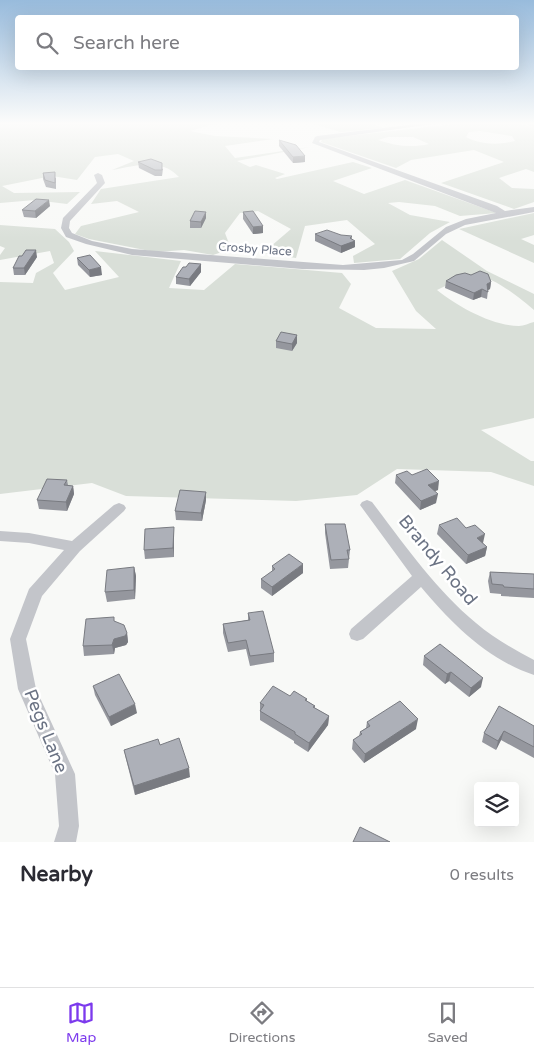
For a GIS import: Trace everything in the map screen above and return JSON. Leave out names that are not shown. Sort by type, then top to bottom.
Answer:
[{"type":"street","points":[[371,163],[494,208],[504,214],[534,210]]},
{"type":"street","name":"Crosby Place","points":[[98,175],[101,182],[73,211],[66,220],[65,228],[69,235],[86,242],[122,251],[334,268],[360,267],[405,262],[416,257],[447,229],[463,222],[504,214]]},
{"type":"street","name":"Brandy Road","points":[[367,505],[422,577],[461,621],[509,655],[534,668]]},
{"type":"street","name":"Pegs Lane","points":[[65,842],[69,826],[65,774],[27,689],[18,639],[35,593],[75,547],[119,508]]},
{"type":"street","points":[[0,536],[29,538],[75,547]]},
{"type":"street","points":[[357,634],[422,577]]},
{"type":"shaded area","points":[[0,163],[90,163],[77,180],[52,176],[2,186],[14,193],[80,192],[67,204],[35,200],[0,203]]},
{"type":"shaded area","points":[[128,163],[242,163],[250,167],[256,165],[285,174],[275,178],[277,179],[347,163],[357,163],[372,168],[333,181],[364,194],[405,180],[497,213],[460,216],[435,206],[399,202],[388,203],[410,215],[450,222],[430,233],[400,259],[354,263],[353,256],[375,244],[347,220],[305,226],[296,258],[263,253],[291,229],[258,211],[240,213],[225,233],[231,249],[213,255],[184,250],[155,252],[89,239],[75,234],[81,226],[139,212],[117,201],[91,204],[101,189],[179,177],[164,167],[147,164],[112,170]]},
{"type":"shaded area","points":[[382,163],[405,163],[396,168]]},
{"type":"shaded area","points":[[500,163],[534,163],[534,172],[526,169],[499,178],[512,188],[534,189],[534,202],[514,209],[441,183]]},
{"type":"shaded area","points":[[534,213],[534,235],[521,239],[534,245],[534,263],[459,229]]},
{"type":"shaded area","points":[[0,225],[55,229],[69,242],[74,251],[53,273],[65,290],[119,277],[95,251],[181,261],[169,288],[204,290],[235,264],[342,273],[351,284],[339,308],[376,328],[436,329],[416,311],[392,271],[419,259],[442,240],[487,271],[534,294],[534,310],[504,287],[486,278],[477,276],[462,278],[437,290],[475,314],[498,323],[523,326],[534,322],[534,418],[481,430],[531,461],[534,461],[534,486],[491,472],[397,469],[357,495],[296,501],[126,496],[92,483],[0,494],[0,282],[33,283],[36,273],[54,263],[50,251],[0,260],[0,255],[5,248],[0,246]]},
{"type":"building","points":[[141,163],[162,163],[162,170],[155,170]]},
{"type":"building","points":[[55,172],[55,183],[45,180],[43,173]]},
{"type":"building","points":[[36,199],[49,200],[35,211],[22,210]]},
{"type":"building","points":[[195,211],[206,212],[201,222],[190,221]]},
{"type":"building","points":[[253,211],[263,226],[253,227],[243,212]]},
{"type":"building","points":[[327,230],[341,235],[352,236],[350,238],[355,241],[341,246],[315,234]]},
{"type":"building","points":[[26,250],[36,250],[24,268],[13,268],[19,256],[22,256]]},
{"type":"building","points":[[90,255],[101,267],[89,270],[77,258]]},
{"type":"building","points":[[189,263],[201,264],[189,279],[176,277],[183,267],[186,267]]},
{"type":"building","points":[[480,271],[488,274],[491,282],[487,284],[488,292],[482,289],[474,293],[446,281],[456,275],[465,273],[471,275]]},
{"type":"building","points":[[281,332],[297,335],[292,344],[276,341]]},
{"type":"building","points":[[427,469],[439,481],[428,485],[438,494],[421,501],[396,475],[407,471],[412,475]]},
{"type":"building","points":[[47,479],[67,480],[64,485],[73,486],[66,502],[37,500]]},
{"type":"building","points":[[180,490],[206,492],[201,513],[175,511]]},
{"type":"building","points":[[457,518],[466,528],[475,525],[485,534],[477,538],[487,547],[468,555],[439,525]]},
{"type":"building","points":[[325,524],[345,524],[350,550],[347,550],[349,559],[331,560]]},
{"type":"building","points":[[174,527],[173,548],[144,550],[145,529]]},
{"type":"building","points":[[289,554],[303,564],[272,587],[261,579],[275,569],[272,566]]},
{"type":"building","points":[[134,567],[134,590],[105,592],[107,570]]},
{"type":"building","points":[[490,572],[534,574],[534,589],[504,587],[503,585],[492,584]]},
{"type":"building","points":[[263,611],[274,653],[250,656],[246,640],[228,643],[223,624],[250,620],[248,613]]},
{"type":"building","points":[[114,617],[114,621],[124,625],[127,633],[125,636],[114,639],[112,645],[83,646],[86,619]]},
{"type":"building","points":[[440,644],[483,678],[471,688],[451,672],[447,674],[424,656]]},
{"type":"building","points":[[119,674],[135,704],[109,717],[93,686]]},
{"type":"building","points":[[273,686],[290,696],[294,691],[307,699],[305,700],[315,706],[313,707],[329,716],[309,743],[295,734],[295,732],[260,711],[264,705],[260,703]]},
{"type":"building","points":[[400,701],[418,719],[365,754],[353,740],[362,734],[360,732],[370,726],[367,722]]},
{"type":"building","points":[[499,706],[534,726],[534,747],[504,731],[498,741],[484,733]]},
{"type":"building","points":[[179,738],[189,768],[134,786],[124,750],[158,739],[160,745]]},
{"type":"building","points":[[360,827],[390,842],[353,842]]}]
